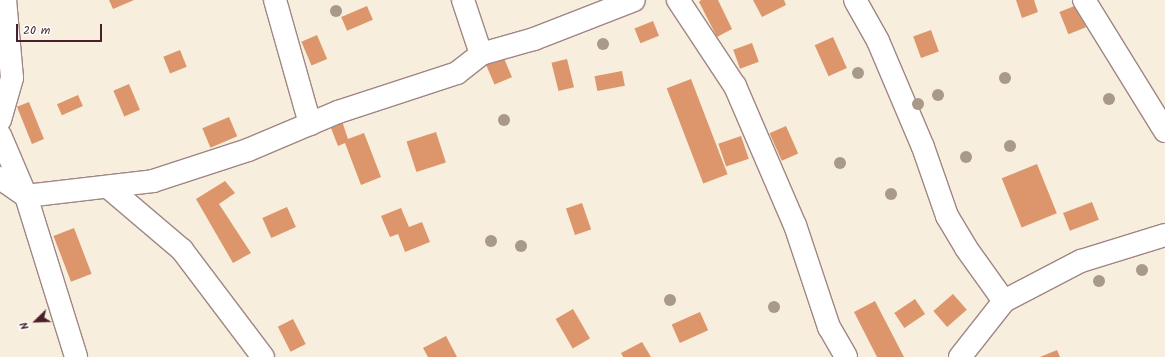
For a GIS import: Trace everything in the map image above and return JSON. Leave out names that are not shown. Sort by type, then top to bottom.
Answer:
[{"type":"street","points":[[0,120],[12,78],[5,0]]},
{"type":"street","points":[[275,0],[310,124]]},
{"type":"street","points":[[463,0],[481,54]]},
{"type":"street","points":[[0,178],[26,196],[153,181],[248,150],[310,124],[457,73],[481,54],[534,39],[634,0]]},
{"type":"street","points":[[678,0],[735,86],[795,225],[829,327],[846,357]]},
{"type":"street","points":[[855,0],[878,41],[923,147],[947,216],[966,248],[1004,301]]},
{"type":"street","points":[[1084,0],[1165,131]]},
{"type":"street","points":[[0,135],[26,196],[76,357]]},
{"type":"street","points":[[108,187],[182,250],[263,357]]},
{"type":"street","points":[[960,357],[1004,301],[1081,261],[1165,235]]},
{"type":"building","points":[[109,0],[134,0],[113,9]]},
{"type":"building","points":[[701,0],[718,0],[732,29],[717,37],[699,2]]},
{"type":"building","points":[[753,0],[784,0],[786,5],[762,17]]},
{"type":"building","points":[[1016,0],[1034,0],[1038,12],[1022,18]]},
{"type":"building","points":[[1077,5],[1086,27],[1068,34],[1059,12]]},
{"type":"building","points":[[367,6],[373,20],[347,31],[341,17]]},
{"type":"building","points":[[653,21],[659,36],[640,43],[634,28]]},
{"type":"building","points":[[931,30],[939,52],[921,58],[913,36]]},
{"type":"building","points":[[317,35],[327,59],[312,66],[301,42]]},
{"type":"building","points":[[833,37],[847,68],[829,76],[815,45]]},
{"type":"building","points":[[752,43],[759,62],[740,69],[733,50]]},
{"type":"building","points":[[180,50],[187,67],[170,73],[163,57]]},
{"type":"building","points":[[503,56],[512,77],[494,85],[486,63]]},
{"type":"building","points":[[567,59],[574,87],[558,91],[551,63]]},
{"type":"building","points":[[622,71],[625,86],[597,91],[595,76]]},
{"type":"building","points":[[691,79],[728,174],[703,184],[667,88]]},
{"type":"building","points":[[129,84],[140,110],[124,116],[113,91]]},
{"type":"building","points":[[78,95],[83,106],[62,115],[57,104]]},
{"type":"building","points":[[29,102],[44,139],[32,144],[17,107]]},
{"type":"building","points":[[229,117],[237,136],[211,148],[202,128]]},
{"type":"building","points":[[341,118],[348,139],[364,133],[381,177],[361,185],[345,143],[338,146],[329,123]]},
{"type":"building","points":[[786,126],[798,153],[782,161],[770,133]]},
{"type":"building","points":[[436,132],[446,162],[416,172],[407,142]]},
{"type":"building","points":[[741,136],[749,159],[726,167],[718,144]]},
{"type":"building","points":[[1037,164],[1057,213],[1022,227],[1002,178]]},
{"type":"building","points":[[225,181],[235,193],[219,204],[251,253],[233,263],[196,199]]},
{"type":"building","points":[[1092,202],[1099,220],[1070,231],[1063,213]]},
{"type":"building","points":[[582,203],[591,229],[575,235],[566,209]]},
{"type":"building","points":[[287,207],[296,227],[271,238],[262,218]]},
{"type":"building","points":[[401,208],[409,227],[422,222],[430,242],[405,252],[398,234],[390,237],[381,216]]},
{"type":"building","points":[[74,228],[92,274],[71,282],[53,236]]},
{"type":"building","points":[[953,294],[967,310],[947,327],[933,311]]},
{"type":"building","points":[[915,299],[925,314],[904,328],[894,313]]},
{"type":"building","points":[[875,301],[904,357],[877,357],[854,312]]},
{"type":"building","points":[[573,309],[590,338],[573,348],[556,319]]},
{"type":"building","points":[[700,312],[708,330],[680,343],[672,325]]},
{"type":"building","points":[[293,319],[306,344],[291,352],[278,327]]},
{"type":"building","points":[[446,336],[457,357],[428,357],[423,348]]},
{"type":"building","points":[[642,342],[651,357],[623,357],[621,353]]},
{"type":"building","points":[[1057,350],[1060,357],[1040,357]]}]
